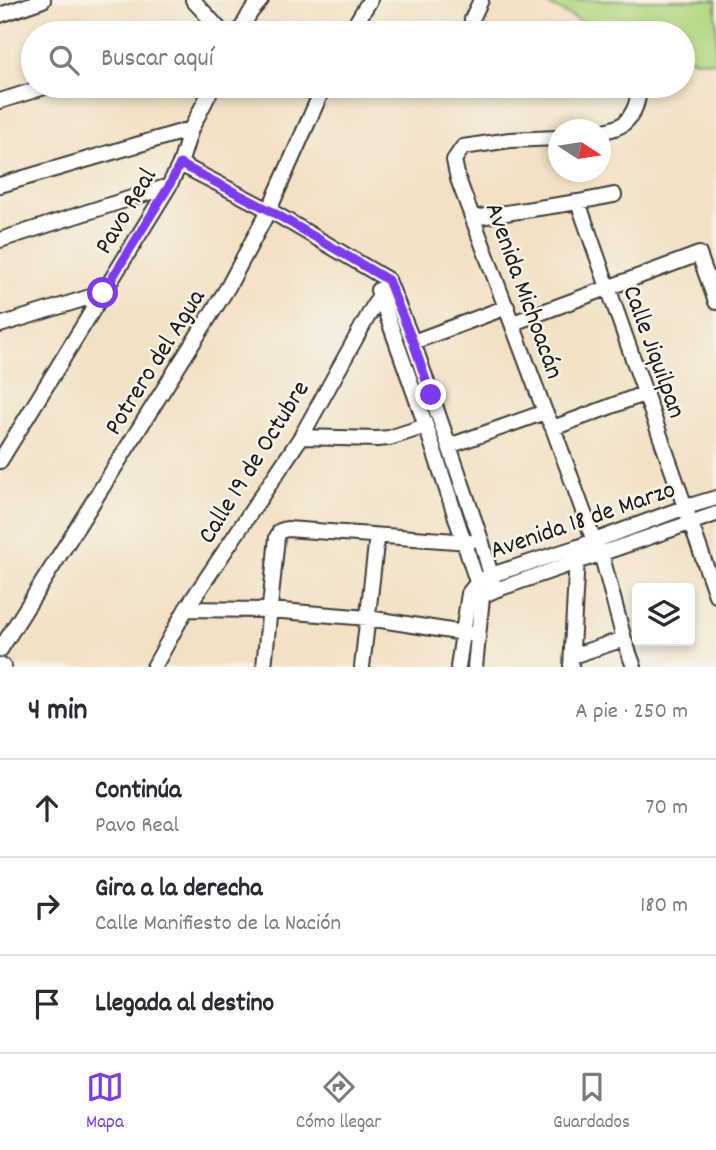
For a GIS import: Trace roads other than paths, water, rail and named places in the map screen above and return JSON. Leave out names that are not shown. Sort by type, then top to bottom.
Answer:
[{"type":"street","points":[[0,15],[43,0]]},
{"type":"street","points":[[193,0],[211,21]]},
{"type":"street","points":[[246,21],[261,0]]},
{"type":"street","points":[[357,21],[370,0]]},
{"type":"street","points":[[472,21],[481,0]]},
{"type":"street","points":[[0,101],[21,94]]},
{"type":"street","name":"Pavo Real","points":[[0,461],[169,186],[207,98]]},
{"type":"street","name":"Potrero del Agua","points":[[0,650],[228,287],[269,210],[319,98]]},
{"type":"street","points":[[611,128],[622,125],[639,98]]},
{"type":"street","points":[[0,185],[191,130]]},
{"type":"street","name":"Avenida Michoacán","points":[[548,138],[509,140],[463,147],[454,160],[458,179],[597,547],[634,667]]},
{"type":"street","points":[[180,164],[269,210],[388,280],[413,342],[491,575],[481,590],[463,632],[458,667]]},
{"type":"street","points":[[0,240],[169,186]]},
{"type":"street","points":[[473,218],[614,195]]},
{"type":"street","name":"Calle Jiquilpan","points":[[578,202],[716,595]]},
{"type":"street","points":[[513,323],[699,254],[716,302]]},
{"type":"street","points":[[374,271],[379,295],[481,590],[475,667]]},
{"type":"street","name":"Calle 19 de Octubre","points":[[155,667],[186,609],[301,437],[388,280]]},
{"type":"street","points":[[0,325],[103,293]]},
{"type":"street","points":[[413,342],[507,307]]},
{"type":"street","points":[[552,428],[646,393]]},
{"type":"street","points":[[417,400],[431,395]]},
{"type":"street","points":[[449,446],[545,412]]},
{"type":"street","points":[[301,437],[390,438],[426,426]]},
{"type":"street","name":"Avenida 18 de Marzo","points":[[481,590],[577,563],[597,547],[686,507],[716,498]]},
{"type":"street","name":"Avenida 18 de Marzo","points":[[491,575],[578,547],[597,547],[716,514]]},
{"type":"street","points":[[264,667],[277,537],[280,531],[287,529],[482,543]]},
{"type":"street","points":[[362,667],[377,536]]},
{"type":"street","points":[[578,547],[571,662],[624,639]]},
{"type":"street","points":[[186,609],[270,610],[368,618],[478,635]]}]
